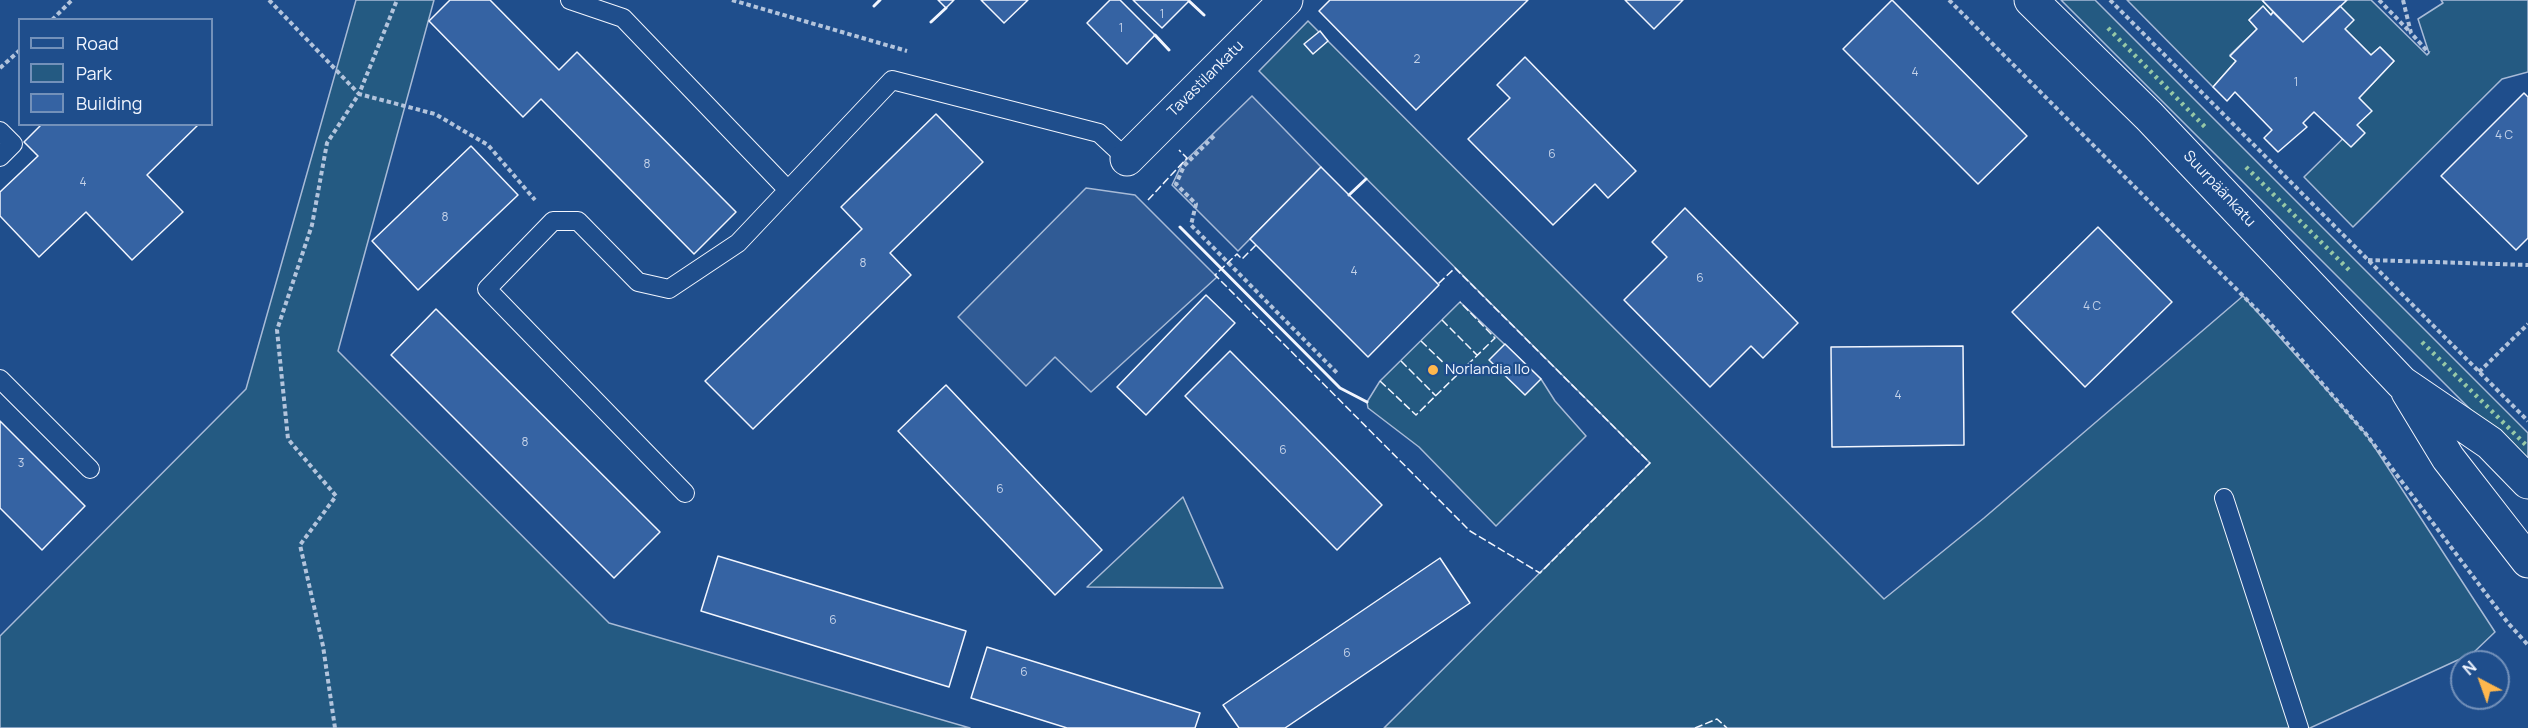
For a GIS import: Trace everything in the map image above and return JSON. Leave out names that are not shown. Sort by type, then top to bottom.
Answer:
[{"type":"street","name":"Tavastilankatu","points":[[1127,159],[1286,0]]},
{"type":"street","name":"Suurpäänkatu","points":[[2031,0],[2149,116],[2402,383],[2448,458],[2528,561]]},
{"type":"street","name":"Suurpäänkatu","points":[[2402,383],[2490,443],[2528,482]]},
{"type":"lane","points":[[570,0],[624,18],[788,190]]},
{"type":"lane","points":[[686,493],[488,289],[553,221],[578,221],[638,282],[669,289],[738,243],[892,80],[1099,133],[1127,159]]},
{"type":"lane","points":[[0,131],[13,144],[0,157]]},
{"type":"lane","points":[[0,379],[90,469]]},
{"type":"lane","points":[[2224,498],[2299,728]]},
{"type":"path","points":[[53,18],[72,0]]},
{"type":"path","points":[[269,0],[359,94],[435,114],[488,145],[553,221]]},
{"type":"path","points":[[335,728],[323,646],[300,545],[336,496],[288,439],[278,330],[312,225],[327,143],[359,94],[397,0]]},
{"type":"path","points":[[1949,0],[2268,321],[2366,434],[2508,623],[2528,645]]},
{"type":"path","points":[[2110,0],[2528,421]]},
{"type":"path","points":[[2379,0],[2429,53]]},
{"type":"path","points":[[2403,0],[2411,33]]},
{"type":"path","points":[[0,68],[18,52]]},
{"type":"path","points":[[1214,136],[1184,166],[1176,184],[1196,204],[1191,225],[1338,374]]},
{"type":"path","points":[[2367,260],[2528,265]]},
{"type":"path","points":[[2479,372],[2528,324]]},
{"type":"green space","points":[[356,0],[434,0],[338,351],[609,623],[970,728],[0,728],[0,636],[246,389]]},
{"type":"green space","points":[[2061,0],[2095,0],[2528,433],[2528,467]]},
{"type":"green space","points":[[2127,0],[2262,0],[2273,12],[2271,15],[2263,7],[2249,20],[2257,29],[2230,55],[2236,61],[2213,87]]},
{"type":"green space","points":[[2347,0],[2371,0],[2427,55],[2429,53],[2418,19],[2443,3],[2441,0],[2528,0],[2528,72],[2502,79],[2353,227],[2304,177],[2371,111],[2359,98],[2394,61],[2380,47],[2371,55],[2345,29],[2340,6]]},
{"type":"green space","points":[[1308,21],[1884,599],[1984,518],[2243,296],[2366,434],[2495,632],[2476,650],[2450,650],[2450,664],[2310,728],[1384,728],[1650,463],[1259,71]]},
{"type":"green space","points":[[1460,302],[1541,379],[1555,401],[1586,436],[1496,526],[1419,447],[1368,408],[1367,402],[1380,381]]},
{"type":"green space","points":[[1183,497],[1223,588],[1087,587]]},
{"type":"shaded area","points":[[1252,96],[1321,167],[1238,251],[1172,185],[1182,164]]},
{"type":"shaded area","points":[[1086,188],[1135,195],[1217,277],[1091,392],[1055,357],[1026,386],[958,317]]},
{"type":"building","points":[[450,0],[490,0],[559,70],[577,52],[736,212],[694,254],[541,99],[523,117],[429,21]]},
{"type":"building","points":[[938,0],[954,0],[946,8]]},
{"type":"building","points":[[981,0],[1028,0],[1004,23]]},
{"type":"building","points":[[1110,0],[1120,0],[1155,35],[1127,64],[1087,23]]},
{"type":"building","points":[[1133,0],[1189,0],[1189,1],[1162,28]]},
{"type":"building","points":[[1330,0],[1528,0],[1416,110],[1319,11]]},
{"type":"building","points":[[1625,0],[1683,0],[1654,29]]},
{"type":"building","points":[[1892,0],[2027,136],[1978,184],[1843,49]]},
{"type":"building","points":[[2262,0],[2347,0],[2303,42]]},
{"type":"building","points":[[2263,6],[2271,15],[2273,12],[2303,42],[2340,6],[2354,20],[2345,29],[2371,55],[2380,47],[2394,61],[2359,98],[2372,111],[2357,125],[2365,133],[2351,147],[2314,112],[2303,123],[2307,127],[2278,152],[2264,138],[2272,130],[2235,92],[2227,101],[2213,87],[2236,61],[2230,56],[2257,29],[2249,20]]},
{"type":"building","points":[[1320,31],[1328,41],[1313,54],[1304,44]]},
{"type":"building","points":[[1525,57],[1636,171],[1608,198],[1595,184],[1553,225],[1468,139],[1510,98],[1497,85]]},
{"type":"building","points":[[2524,93],[2528,97],[2528,238],[2516,250],[2441,176]]},
{"type":"building","points":[[936,114],[983,162],[890,253],[911,275],[753,429],[705,381],[862,229],[841,207]]},
{"type":"building","points":[[40,126],[197,126],[147,175],[183,212],[132,260],[86,212],[39,257],[0,216],[0,192],[38,156],[24,142]]},
{"type":"building","points":[[471,146],[518,195],[418,290],[372,241]]},
{"type":"building","points":[[1321,167],[1439,285],[1368,357],[1250,239]]},
{"type":"building","points":[[1685,208],[1798,323],[1763,358],[1751,346],[1710,387],[1624,300],[1667,257],[1652,242]]},
{"type":"building","points":[[2098,227],[2172,302],[2085,387],[2012,312]]},
{"type":"building","points":[[1206,295],[1235,323],[1146,415],[1117,387]]},
{"type":"building","points":[[436,309],[660,532],[614,578],[391,355]]},
{"type":"building","points":[[1505,344],[1541,379],[1525,395],[1489,360]]},
{"type":"building","points":[[1963,346],[1964,445],[1832,447],[1831,347]]},
{"type":"building","points":[[1230,351],[1382,505],[1337,550],[1185,396]]},
{"type":"building","points":[[946,385],[1102,550],[1055,595],[898,431]]},
{"type":"building","points":[[0,421],[85,506],[42,550],[0,508]]},
{"type":"building","points":[[718,556],[966,631],[949,687],[701,611]]},
{"type":"building","points":[[1440,558],[1470,603],[1285,728],[1239,728],[1223,705]]},
{"type":"building","points":[[987,647],[1200,713],[1195,728],[1067,728],[971,698]]},
{"type":"hedge","points":[[2108,28],[2207,129]]},
{"type":"hedge","points":[[2246,167],[2349,270]]},
{"type":"hedge","points":[[2422,342],[2528,447]]},
{"type":"fence","points":[[1148,200],[1187,158],[1179,150]]},
{"type":"fence","points":[[1256,245],[1242,259],[1237,254],[1215,275],[1470,531],[1540,573],[1650,463],[1455,268],[1438,284]]},
{"type":"fence","points":[[1380,381],[1416,415],[1495,338],[1460,302]]},
{"type":"fence","points":[[1442,320],[1477,355]]},
{"type":"fence","points":[[1421,341],[1457,376]]},
{"type":"fence","points":[[1401,361],[1436,396]]},
{"type":"fence","points":[[1695,728],[1717,719],[1727,728]]},
{"type":"wall","points":[[874,6],[880,0]]},
{"type":"wall","points":[[1189,1],[1204,15]]},
{"type":"wall","points":[[931,22],[946,8]]},
{"type":"wall","points":[[1155,35],[1169,50]]},
{"type":"wall","points":[[1349,195],[1366,179]]},
{"type":"wall","points":[[1180,227],[1340,388],[1367,402]]},
{"type":"place","name":"Norlandia Ilo","points":[[1433,370]]}]
